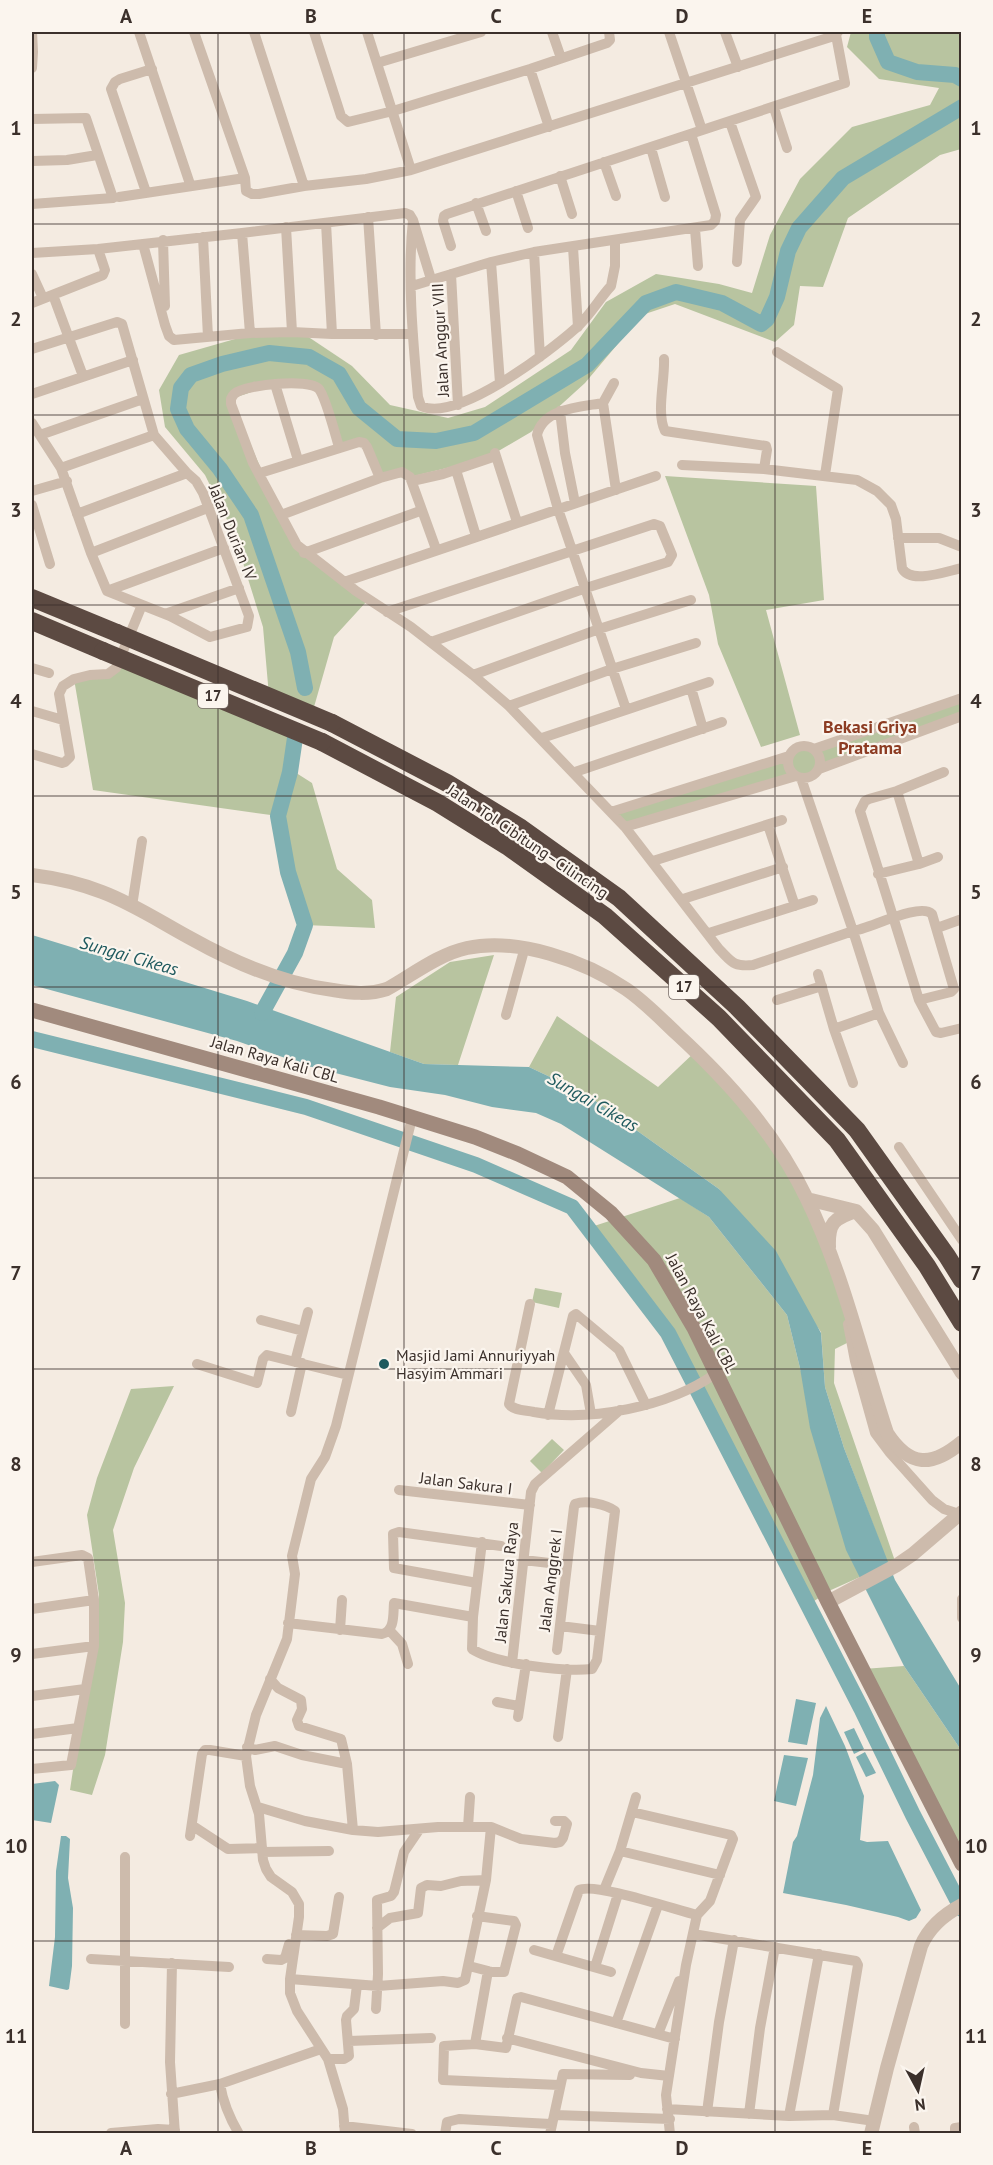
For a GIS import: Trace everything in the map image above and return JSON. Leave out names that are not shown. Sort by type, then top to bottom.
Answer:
[{"type":"highway","name":"Jalan Tol Cibitung–Cilincing","points":[[32,598],[332,723],[447,783],[512,822],[619,898],[737,1007],[857,1130],[962,1280]]},
{"type":"highway","name":"Jalan Tol Cibitung–Cilincing","points":[[32,621],[322,742],[438,803],[507,846],[605,916],[719,1018],[837,1140],[927,1266],[962,1323]]},
{"type":"main road","name":"Jalan Raya Kali CBL","points":[[32,1010],[475,1137],[567,1177],[599,1202],[654,1260],[694,1328],[709,1378],[828,1602],[962,1864]]},
{"type":"street","points":[[32,32],[32,68]]},
{"type":"street","points":[[139,32],[190,184]]},
{"type":"street","points":[[194,32],[244,178],[246,191],[252,195],[366,179],[411,170],[738,67],[837,33],[845,83],[444,216],[443,221],[451,246]]},
{"type":"street","points":[[254,32],[304,186]]},
{"type":"street","points":[[314,32],[342,119],[352,122],[530,69],[607,43],[610,40],[609,32]]},
{"type":"street","points":[[367,32],[411,170]]},
{"type":"street","points":[[377,63],[481,32]]},
{"type":"street","points":[[552,32],[561,58]]},
{"type":"street","points":[[412,286],[491,262],[534,252],[695,229],[713,223],[716,218],[715,212],[686,83],[669,32]]},
{"type":"street","points":[[725,32],[738,67]]},
{"type":"street","points":[[146,192],[112,92],[112,86],[120,79],[152,69]]},
{"type":"street","points":[[530,69],[549,127]]},
{"type":"street","points":[[774,108],[788,148]]},
{"type":"street","points":[[32,119],[86,118],[113,198],[32,204]]},
{"type":"street","points":[[730,122],[756,197],[739,225],[737,262]]},
{"type":"street","points":[[651,148],[665,197]]},
{"type":"street","points":[[32,161],[67,160],[98,155]]},
{"type":"street","points":[[604,162],[616,196]]},
{"type":"street","points":[[560,176],[572,214]]},
{"type":"street","points":[[119,197],[190,184],[244,178]]},
{"type":"street","points":[[516,191],[528,228]]},
{"type":"street","points":[[476,204],[486,231]]},
{"type":"street","points":[[32,253],[98,249],[405,213],[413,220],[431,279]]},
{"type":"street","points":[[368,218],[376,334]]},
{"type":"street","points":[[413,220],[411,241],[413,334],[419,404],[429,409],[458,405],[500,383],[540,357],[578,327],[614,279],[615,241]]},
{"type":"street","points":[[326,223],[332,334]]},
{"type":"street","points":[[285,227],[292,332]]},
{"type":"street","points":[[695,229],[698,266]]},
{"type":"street","points":[[242,233],[250,333]]},
{"type":"street","points":[[203,237],[208,337]]},
{"type":"street","points":[[163,240],[165,325]]},
{"type":"street","points":[[143,244],[165,325],[169,336],[174,340],[250,333],[413,334]]},
{"type":"street","points":[[573,247],[578,327]]},
{"type":"street","points":[[32,303],[103,275],[105,270],[98,249]]},
{"type":"street","points":[[534,252],[540,357]]},
{"type":"street","points":[[491,262],[500,383]]},
{"type":"street","points":[[32,274],[48,296],[68,338],[82,376]]},
{"type":"street","name":"Jalan Anggur VIII","points":[[451,274],[458,405]]},
{"type":"street","name":"Jalan Durian IV","points":[[68,338],[114,323],[122,324],[154,435],[196,481],[210,507],[249,616],[247,627],[210,637],[165,614],[107,591]]},
{"type":"street","points":[[32,349],[68,338]]},
{"type":"street","points":[[777,352],[838,389],[825,475]]},
{"type":"street","points":[[664,359],[661,409],[665,431],[766,446],[764,469]]},
{"type":"street","points":[[32,394],[133,360]]},
{"type":"street","points":[[339,447],[319,390],[307,383],[274,384],[240,390],[231,399],[241,434],[253,463],[293,541],[304,553],[430,642],[509,706],[575,772],[625,827],[683,899],[719,949],[738,966],[753,965],[892,918],[926,909],[932,914],[937,928],[954,989],[951,992],[919,1000]]},
{"type":"street","points":[[614,383],[603,403],[616,490]]},
{"type":"street","points":[[274,384],[298,460]]},
{"type":"street","points":[[40,435],[143,399]]},
{"type":"street","points":[[603,403],[560,411],[541,425],[537,435],[558,509],[626,709]]},
{"type":"street","points":[[560,411],[574,503]]},
{"type":"street","points":[[32,423],[67,481],[91,553],[107,591],[224,548]]},
{"type":"street","points":[[61,468],[154,435]]},
{"type":"street","points":[[260,473],[357,442],[364,443],[367,447],[380,477]]},
{"type":"street","points":[[412,481],[456,470],[495,454],[517,522]]},
{"type":"street","points":[[682,465],[764,469],[857,480],[885,498],[894,510],[902,568],[909,576],[925,576],[962,568]]},
{"type":"street","points":[[456,470],[476,536]]},
{"type":"street","points":[[281,515],[380,477],[402,472],[412,481],[420,511],[436,549]]},
{"type":"street","points":[[77,514],[187,473]]},
{"type":"street","points":[[344,582],[656,476]]},
{"type":"street","points":[[32,491],[67,481]]},
{"type":"street","points":[[32,506],[50,564]]},
{"type":"street","points":[[91,553],[210,507]]},
{"type":"street","points":[[304,553],[420,511]]},
{"type":"street","points":[[387,612],[655,524],[661,527],[672,555],[668,562],[430,642]]},
{"type":"street","points":[[898,538],[939,538],[962,547]]},
{"type":"street","points":[[165,614],[239,588]]},
{"type":"street","points":[[473,675],[599,629],[691,600]]},
{"type":"street","points":[[32,754],[62,763],[70,757],[71,752],[59,694],[63,686],[74,679],[108,674],[116,668],[142,605]]},
{"type":"street","points":[[509,706],[612,669],[696,643]]},
{"type":"street","points":[[32,668],[49,673]]},
{"type":"street","points":[[542,738],[709,682]]},
{"type":"street","points":[[691,688],[702,729]]},
{"type":"street","points":[[814,749],[962,698]]},
{"type":"street","points":[[32,711],[63,720]]},
{"type":"street","points":[[625,827],[799,777],[811,776],[819,769],[962,716]]},
{"type":"street","points":[[575,772],[722,722]]},
{"type":"street","points":[[611,812],[789,756],[798,747],[806,746],[814,749],[820,758],[819,769]]},
{"type":"street","points":[[789,756],[790,771],[799,777],[879,1013],[903,1063]]},
{"type":"street","points":[[944,772],[865,801],[860,812],[919,1000],[936,1032],[962,1028]]},
{"type":"street","points":[[897,791],[919,864]]},
{"type":"street","points":[[653,861],[782,820]]},
{"type":"street","points":[[768,825],[795,906]]},
{"type":"street","points":[[132,906],[142,841]]},
{"type":"street","points":[[878,874],[938,857]]},
{"type":"street","points":[[683,899],[783,867]]},
{"type":"street","points":[[32,875],[72,882],[102,892],[258,971],[312,988],[354,993],[376,992],[387,989],[455,951],[497,944],[525,947],[589,968],[638,998],[714,1068],[733,1089],[785,1158],[807,1199],[842,1285],[887,1433],[896,1445],[908,1455],[931,1460],[945,1455],[962,1442]]},
{"type":"street","points":[[709,933],[813,900]]},
{"type":"street","points":[[937,928],[962,919]]},
{"type":"street","points":[[506,1015],[525,947]]},
{"type":"street","points":[[818,974],[853,1083]]},
{"type":"street","points":[[777,1000],[822,986]]},
{"type":"street","points":[[834,1029],[879,1013]]},
{"type":"street","points":[[412,1118],[336,1426],[325,1457],[311,1479],[292,1556],[295,1574],[284,1649],[256,1715],[246,1751],[250,1786],[258,1807],[266,1869],[271,1877],[292,1892],[298,1905],[290,1992],[297,2011],[328,2059],[343,2109],[345,2130],[412,2133]]},
{"type":"street","points":[[898,1147],[962,1240]]},
{"type":"street","points":[[807,1199],[856,1211],[873,1230],[962,1373]]},
{"type":"street","points":[[829,1252],[828,1234],[831,1225],[841,1216],[856,1211]]},
{"type":"street","points":[[842,1285],[855,1361],[875,1433],[932,1500],[945,1509],[960,1513]]},
{"type":"street","points":[[530,1304],[508,1404],[513,1408],[548,1415],[591,1414],[620,1410],[646,1406],[682,1392],[709,1378]]},
{"type":"street","points":[[291,1412],[308,1312]]},
{"type":"street","points":[[548,1415],[570,1323],[576,1314],[619,1350],[646,1406]]},
{"type":"street","points":[[261,1320],[303,1331]]},
{"type":"street","points":[[564,1353],[586,1385],[591,1414]]},
{"type":"street","points":[[197,1364],[257,1383],[263,1359],[267,1355],[348,1375]]},
{"type":"street","name":"Jalan Sakura Raya","points":[[512,1663],[531,1492],[535,1484],[620,1410]]},
{"type":"street","name":"Jalan Sakura I","points":[[399,1490],[530,1505]]},
{"type":"street","name":"Jalan Anggrek I","points":[[557,1650],[573,1513],[575,1504],[581,1502],[608,1506],[616,1514],[600,1631]]},
{"type":"street","points":[[828,1602],[894,1567],[913,1554],[960,1513]]},
{"type":"street","points":[[477,1583],[394,1568],[393,1534],[399,1532],[501,1546]]},
{"type":"street","points":[[482,1542],[471,1650],[512,1663],[567,1670],[592,1669],[595,1665],[600,1631],[560,1626]]},
{"type":"street","points":[[32,1562],[82,1555],[88,1558],[94,1600],[94,1646],[70,1764],[32,1769]]},
{"type":"street","points":[[524,1560],[566,1565]]},
{"type":"street","points":[[962,1599],[962,1618]]},
{"type":"street","points":[[32,1609],[94,1600]]},
{"type":"street","points":[[340,1630],[342,1600]]},
{"type":"street","points":[[390,1631],[394,1603],[473,1617]]},
{"type":"street","points":[[288,1623],[382,1634],[390,1631]]},
{"type":"street","points":[[390,1631],[402,1644],[408,1664]]},
{"type":"street","points":[[32,1654],[94,1646]]},
{"type":"street","points":[[496,1702],[518,1711],[526,1664]]},
{"type":"street","points":[[558,1737],[567,1670]]},
{"type":"street","points":[[270,1679],[278,1688],[301,1700],[302,1709],[297,1720],[299,1726],[338,1736],[341,1739],[347,1764],[353,1830]]},
{"type":"street","points":[[32,1696],[85,1689]]},
{"type":"street","points":[[32,1734],[78,1728]]},
{"type":"street","points":[[329,1851],[228,1849],[191,1831],[202,1754],[205,1750],[246,1751],[275,1746],[302,1755],[347,1764]]},
{"type":"street","points":[[468,1827],[470,1797]]},
{"type":"street","points":[[604,1890],[620,1851],[636,1797]]},
{"type":"street","points":[[258,1807],[305,1821],[353,1830],[378,1832],[490,1827],[521,1839],[555,1843],[560,1842],[563,1838],[567,1824],[564,1821],[555,1821]]},
{"type":"street","points":[[632,1812],[731,1835],[733,1839],[710,1901],[697,1915],[686,1965],[669,2076],[670,2133]]},
{"type":"street","points":[[290,1979],[378,1986],[442,1981],[458,1983],[465,1980],[486,1880],[490,1827]]},
{"type":"street","points":[[376,2009],[377,1900],[391,1896],[394,1892],[404,1852],[419,1830]]},
{"type":"street","points":[[620,1851],[720,1875]]},
{"type":"street","points":[[125,1857],[125,2025]]},
{"type":"street","points":[[377,1928],[390,1918],[418,1913],[421,1888],[427,1885],[441,1886],[460,1881],[486,1880]]},
{"type":"street","points":[[556,1956],[579,1890],[584,1887],[604,1890],[697,1915]]},
{"type":"street","points":[[595,1966],[618,1894]]},
{"type":"street","points":[[267,1959],[285,1958],[289,1944],[296,1939],[333,1934],[339,1897]]},
{"type":"street","points":[[616,2023],[658,1905]]},
{"type":"street","points":[[445,2133],[447,2122],[459,2119],[552,2124],[707,2112],[789,2116],[833,2115],[872,2127],[921,1946],[935,1923],[962,1905]]},
{"type":"street","points":[[469,1966],[504,1972],[516,1922],[477,1916]]},
{"type":"street","points":[[693,1934],[856,1961],[858,1965],[833,2115]]},
{"type":"street","points":[[707,2112],[734,1940]]},
{"type":"street","points":[[749,2114],[760,2028],[775,1947]]},
{"type":"street","points":[[534,1950],[611,1972]]},
{"type":"street","points":[[789,2116],[819,1954]]},
{"type":"street","points":[[91,1959],[229,1967]]},
{"type":"street","points":[[111,2133],[158,2129],[175,2132],[171,2094],[172,1963]]},
{"type":"street","points":[[658,2034],[686,1965]]},
{"type":"street","points":[[475,2044],[488,1971]]},
{"type":"street","points":[[328,2059],[347,2058],[350,2053],[347,2016],[354,2008],[357,1985]]},
{"type":"street","points":[[559,2085],[443,2080],[444,2046],[475,2044],[506,2048],[517,1998],[521,1997],[675,2039]]},
{"type":"street","points":[[349,2041],[430,2038]]},
{"type":"street","points":[[507,2038],[641,2073],[669,2076]]},
{"type":"street","points":[[171,2094],[220,2084],[321,2049]]},
{"type":"street","points":[[552,2124],[563,2073],[628,2075],[641,2073]]},
{"type":"street","points":[[220,2084],[223,2102],[239,2133]]},
{"type":"street","points":[[955,2133],[955,2128],[962,2127]]},
{"type":"green space","points":[[851,32],[961,32],[961,149],[940,155],[848,218],[823,287],[800,286],[794,325],[775,342],[675,304],[642,315],[585,383],[531,432],[495,453],[496,456],[410,477],[380,478],[367,447],[339,447],[319,390],[275,384],[231,399],[290,536],[367,601],[334,637],[312,714],[269,696],[263,627],[234,534],[205,475],[165,427],[159,390],[179,355],[249,335],[307,336],[352,366],[390,405],[448,418],[485,407],[571,350],[606,302],[656,274],[719,284],[752,293],[770,235],[800,179],[852,127],[930,105],[939,88],[879,79],[847,47]]},
{"type":"green space","points":[[665,476],[816,486],[824,600],[766,610],[800,735],[761,747],[718,644],[709,595]]},
{"type":"green space","points":[[121,658],[296,731],[290,769],[312,783],[337,869],[372,900],[375,928],[305,925],[288,872],[278,816],[93,790],[74,679],[108,674]]},
{"type":"green space","points":[[961,698],[961,716],[819,769],[811,776],[625,827],[611,812],[791,752],[798,747],[810,747]]},
{"type":"green space","points":[[494,955],[458,1065],[424,1064],[390,1052],[396,997],[450,962]]},
{"type":"green space","points":[[557,1016],[658,1087],[696,1051],[778,1147],[842,1285],[851,1341],[835,1349],[834,1383],[895,1561],[888,1564],[844,1448],[825,1387],[821,1332],[719,1189],[584,1093],[529,1067]]},
{"type":"green space","points":[[680,1198],[709,1217],[787,1315],[860,1577],[831,1590],[808,1605],[677,1348],[640,1284],[591,1227]]},
{"type":"green space","points":[[535,1288],[562,1293],[559,1308],[532,1302]]},
{"type":"green space","points":[[174,1386],[134,1468],[113,1530],[125,1603],[123,1642],[105,1755],[92,1795],[70,1790],[99,1595],[87,1515],[97,1478],[131,1389]]},
{"type":"green space","points":[[552,1439],[564,1450],[542,1473],[530,1461]]},
{"type":"green space","points":[[904,1666],[961,1750],[961,1868],[863,1669]]},
{"type":"water","name":"Sungai Cikeas","points":[[32,935],[247,1001],[424,1064],[529,1067],[584,1093],[719,1189],[776,1251],[821,1333],[825,1387],[844,1448],[895,1580],[961,1689],[961,1750],[904,1666],[846,1550],[810,1428],[800,1368],[787,1315],[709,1217],[561,1124],[536,1113],[492,1107],[445,1095],[390,1087],[308,1066],[237,1041],[32,985]]},
{"type":"water","points":[[796,1699],[816,1703],[807,1745],[788,1742]]},
{"type":"water","points":[[826,1706],[845,1746],[864,1796],[860,1840],[888,1841],[921,1910],[916,1918],[909,1921],[846,1905],[783,1893],[793,1842],[797,1836],[813,1775],[820,1718]]},
{"type":"water","points":[[854,1728],[864,1749],[854,1754],[844,1732]]},
{"type":"water","points":[[865,1752],[876,1773],[866,1777],[856,1757]]},
{"type":"water","points":[[784,1755],[808,1758],[796,1806],[774,1801]]},
{"type":"water","points":[[55,1781],[59,1785],[51,1823],[32,1820],[32,1784]]},
{"type":"water","points":[[61,1836],[70,1839],[68,1878],[73,1908],[72,1966],[67,1990],[49,1986],[55,1937],[56,1871]]},
{"type":"waterway","points":[[877,32],[888,62],[917,72],[955,75],[962,79]]},
{"type":"waterway","points":[[305,688],[298,652],[251,515],[220,469],[187,429],[178,409],[181,388],[191,375],[222,364],[269,353],[309,357],[339,374],[359,408],[397,439],[436,441],[474,433],[587,365],[646,303],[676,292],[722,303],[761,324],[767,319],[777,297],[788,251],[799,228],[843,178],[962,107]]},
{"type":"waterway","points":[[262,1013],[295,953],[305,925],[288,872],[278,816],[290,772],[296,731]]},
{"type":"waterway","points":[[32,1039],[306,1107],[476,1165],[572,1207],[668,1333],[962,1909]]},
{"type":"place","name":"Masjid Jami Annuriyyah Hasyim Ammari","points":[[384,1364]]},
{"type":"district","name":"Bekasi Griya Pratama","points":[[870,737]]}]
